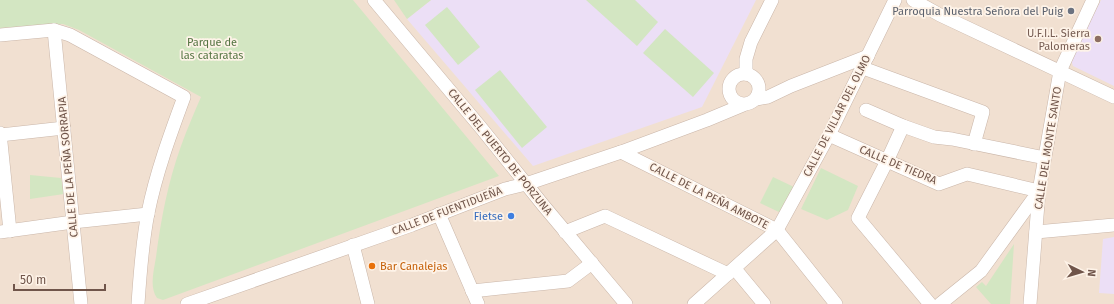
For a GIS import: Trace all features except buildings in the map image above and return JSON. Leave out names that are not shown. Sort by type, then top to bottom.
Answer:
[{"type":"street","name":"CALLE DEL PUERTO DE PORZUNA","points":[[374,0],[626,304]]},
{"type":"street","points":[[746,74],[746,59],[751,42],[772,0]]},
{"type":"street","points":[[894,0],[902,0]]},
{"type":"street","name":"CALLE DE VILLAR DEL OLMO","points":[[697,303],[777,230],[829,135],[894,0]]},
{"type":"street","points":[[913,0],[940,15],[1114,97]]},
{"type":"street","name":"CALLE DEL MONTE SANTO","points":[[1030,304],[1039,190],[1060,71],[1093,0]]},
{"type":"street","points":[[0,35],[54,30],[70,35],[184,97],[163,155],[148,214],[140,265],[138,304]]},
{"type":"street","name":"CALLE DE LA PEÑA SORRAPIA","points":[[54,30],[81,304]]},
{"type":"street","points":[[756,99],[759,85],[754,78],[746,74],[732,80],[729,90],[730,95],[735,102],[743,105],[756,99],[768,97],[790,86],[865,62],[983,112],[974,144]]},
{"type":"street","points":[[759,85],[773,87],[790,86]]},
{"type":"street","name":"CALLE DE FUENTIDUEÑA","points":[[707,120],[730,95]]},
{"type":"street","name":"CALLE DE FUENTIDUEÑA","points":[[188,304],[505,189],[526,184],[621,152],[743,105]]},
{"type":"street","points":[[866,110],[903,126],[934,137],[952,139],[1045,158]]},
{"type":"street","points":[[903,126],[858,218],[930,304]]},
{"type":"street","points":[[64,128],[0,135],[5,232],[73,222],[148,214]]},
{"type":"street","name":"CALLE DE TIEDRA","points":[[829,135],[939,184],[967,174],[1039,190]]},
{"type":"street","name":"CALLE DE LA PEÑA AMBOTE","points":[[621,152],[777,230],[836,304]]},
{"type":"street","points":[[940,304],[981,271],[1039,190]]},
{"type":"street","points":[[439,214],[478,304]]},
{"type":"street","points":[[565,232],[605,216],[731,271],[764,304]]},
{"type":"street","points":[[1036,232],[1114,225]]},
{"type":"street","points":[[353,245],[368,304]]},
{"type":"street","points":[[472,291],[568,282],[592,263]]},
{"type":"shaded area","points":[[0,0],[1114,0],[1114,304],[0,304]]},
{"type":"shaded area","points":[[431,0],[756,0],[702,107],[533,166],[407,19]]},
{"type":"shaded area","name":"U.F.I.L. Sierra Palomeras","points":[[1101,0],[1114,0],[1114,86],[1073,66],[1071,60]]},
{"type":"shaded area","points":[[1114,237],[1114,294],[1099,293],[1103,239]]},
{"type":"green space","name":"Parque de las cataratas","points":[[0,0],[353,0],[499,176],[163,300],[157,298],[153,289],[153,278],[160,229],[172,173],[188,127],[201,97],[79,30],[63,24],[0,28]]},
{"type":"green space","points":[[394,0],[431,0],[407,19]]},
{"type":"green space","points":[[586,0],[635,0],[658,22],[637,46]]},
{"type":"green space","points":[[447,7],[480,47],[458,65],[425,25]]},
{"type":"green space","points":[[665,29],[714,73],[693,97],[643,53]]},
{"type":"green space","points":[[500,70],[547,127],[522,148],[475,90]]},
{"type":"green space","points":[[821,168],[858,186],[848,210],[827,220],[801,209]]},
{"type":"green space","points":[[30,175],[61,178],[64,194],[30,199]]},
{"type":"green space","points":[[773,177],[794,187],[781,213],[760,203]]},
{"type":"green space","points":[[1014,244],[1010,304],[991,304],[976,287],[982,282],[986,286]]},
{"type":"place","name":"Parroquia Nuestra Señora del Puig","points":[[1071,11]]},
{"type":"place","name":"U.F.I.L. Sierra Palomeras","points":[[1098,39]]},
{"type":"place","name":"Fietse","points":[[511,216]]},
{"type":"place","name":"Bar Canalejas","points":[[372,266]]}]
